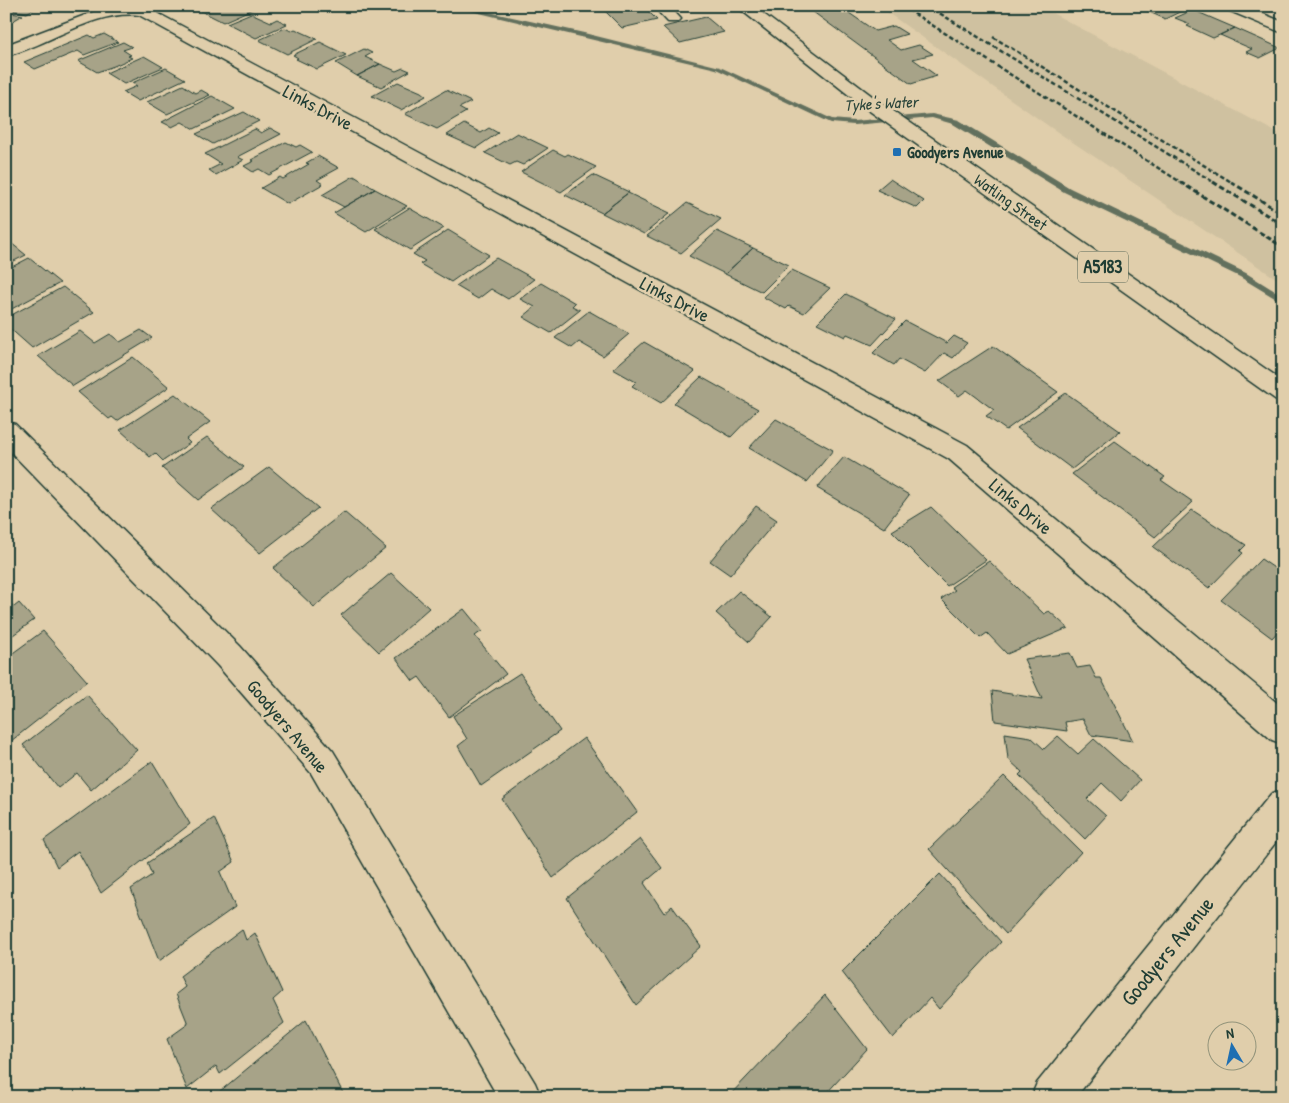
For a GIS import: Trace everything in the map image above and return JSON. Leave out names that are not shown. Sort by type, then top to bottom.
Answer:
[{"type":"street","points":[[660,6],[673,18]]},
{"type":"street","name":"Watling Street","points":[[743,6],[870,103],[1283,393]]},
{"type":"street","points":[[1230,6],[1283,28]]},
{"type":"street","name":"Links Drive","points":[[6,51],[101,14],[124,9],[142,12],[151,16],[958,452],[1283,729]]},
{"type":"street","name":"Goodyers Avenue","points":[[6,431],[229,656],[322,762],[521,1097]]},
{"type":"street","name":"Goodyers Avenue","points":[[1051,1097],[1283,806]]},
{"type":"shaded area","points":[[878,6],[1039,6],[1283,136],[1283,283],[1050,127]]},
{"type":"building","points":[[12,6],[44,6],[36,7],[27,13],[7,9]]},
{"type":"building","points":[[203,6],[257,7],[223,22],[197,9]]},
{"type":"building","points":[[609,6],[643,6],[657,20],[622,28],[602,8]]},
{"type":"building","points":[[805,6],[839,6],[875,31],[894,26],[907,34],[887,40],[901,50],[919,45],[933,54],[913,59],[937,76],[911,84]]},
{"type":"building","points":[[1136,6],[1184,6],[1188,8],[1165,19]]},
{"type":"building","points":[[1193,10],[1235,28],[1213,38],[1187,26],[1190,24],[1175,18]]},
{"type":"building","points":[[6,12],[23,15],[6,25]]},
{"type":"building","points":[[251,13],[271,22],[277,19],[287,24],[256,38],[227,23]]},
{"type":"building","points":[[706,17],[724,32],[680,43],[663,27]]},
{"type":"building","points":[[285,28],[291,31],[295,29],[317,39],[287,54],[259,40]]},
{"type":"building","points":[[1235,28],[1280,48],[1260,58],[1246,52],[1252,49],[1220,35]]},
{"type":"building","points":[[104,34],[118,42],[84,55],[78,51],[35,69],[24,62],[89,35],[94,38]]},
{"type":"building","points":[[123,42],[132,47],[123,50],[131,55],[128,56],[132,58],[114,66],[97,72],[78,61]]},
{"type":"building","points":[[320,42],[346,55],[317,69],[296,59],[298,58],[293,55]]},
{"type":"building","points":[[364,49],[372,53],[365,57],[380,64],[357,76],[336,63]]},
{"type":"building","points":[[144,56],[163,67],[124,84],[106,73]]},
{"type":"building","points":[[380,64],[396,71],[403,68],[410,71],[381,87],[357,76]]},
{"type":"building","points":[[166,68],[185,79],[138,101],[123,92],[137,86],[132,83]]},
{"type":"building","points":[[398,82],[426,96],[401,110],[372,96]]},
{"type":"building","points":[[183,85],[195,93],[201,90],[210,95],[167,114],[147,102]]},
{"type":"building","points":[[446,90],[471,102],[459,108],[466,112],[437,129],[405,114]]},
{"type":"building","points":[[212,96],[235,109],[194,129],[182,122],[172,127],[162,122]]},
{"type":"building","points":[[244,112],[259,121],[213,144],[196,134]]},
{"type":"building","points":[[464,124],[481,133],[489,128],[498,133],[476,148],[447,135]]},
{"type":"building","points":[[270,128],[281,134],[237,157],[243,160],[216,175],[209,170],[221,164],[205,154],[255,129],[261,133]]},
{"type":"building","points":[[517,133],[548,148],[523,165],[516,162],[510,165],[485,153]]},
{"type":"building","points":[[286,142],[296,147],[300,145],[312,152],[269,175],[259,169],[253,172],[244,166],[254,161],[251,160]]},
{"type":"building","points":[[553,150],[565,156],[568,154],[596,167],[561,192],[521,172]]},
{"type":"building","points":[[318,156],[339,168],[317,180],[323,184],[288,204],[261,188],[280,177],[283,179],[309,164],[306,163]]},
{"type":"building","points":[[593,175],[629,192],[602,213],[565,195]]},
{"type":"building","points":[[354,176],[375,189],[344,207],[322,195]]},
{"type":"building","points":[[890,179],[924,201],[917,208],[877,190]]},
{"type":"building","points":[[375,189],[407,206],[366,232],[334,213]]},
{"type":"building","points":[[628,193],[670,213],[644,234],[602,213]]},
{"type":"building","points":[[687,203],[721,219],[681,253],[647,236]]},
{"type":"building","points":[[409,208],[444,228],[410,250],[375,229]]},
{"type":"building","points":[[448,230],[489,255],[451,282],[420,264],[425,261],[413,254]]},
{"type":"building","points":[[717,231],[753,248],[725,274],[689,256]]},
{"type":"building","points":[[6,239],[26,255],[6,265]]},
{"type":"building","points":[[753,248],[789,265],[762,292],[725,274]]},
{"type":"building","points":[[29,258],[60,283],[6,312],[6,270]]},
{"type":"building","points":[[496,258],[534,279],[508,299],[491,289],[478,299],[456,286]]},
{"type":"building","points":[[792,270],[830,288],[804,313],[789,306],[786,309],[763,297]]},
{"type":"building","points":[[541,283],[575,303],[572,306],[580,310],[551,333],[523,317],[535,307],[520,299]]},
{"type":"building","points":[[63,287],[94,312],[32,348],[6,325],[6,318]]},
{"type":"building","points":[[846,294],[896,319],[872,345],[847,334],[845,337],[817,323]]},
{"type":"building","points":[[589,311],[629,334],[603,356],[579,342],[572,348],[555,338]]},
{"type":"building","points":[[905,321],[947,343],[954,336],[967,343],[953,358],[944,353],[925,373],[899,359],[894,365],[873,353]]},
{"type":"building","points":[[141,330],[152,338],[73,386],[38,356],[80,331],[95,343],[110,334],[120,342]]},
{"type":"building","points":[[644,342],[695,371],[661,403],[632,386],[636,382],[613,369]]},
{"type":"building","points":[[993,346],[1058,392],[1006,430],[986,416],[994,410],[967,390],[959,396],[939,381]]},
{"type":"building","points":[[133,357],[169,387],[117,421],[112,417],[109,419],[78,392]]},
{"type":"building","points":[[701,377],[758,409],[731,437],[674,403]]},
{"type":"building","points":[[1066,393],[1120,431],[1072,469],[1017,428]]},
{"type":"building","points":[[175,394],[210,422],[186,439],[190,443],[163,461],[155,453],[150,457],[120,430]]},
{"type":"building","points":[[776,419],[833,450],[807,482],[749,448]]},
{"type":"building","points":[[207,437],[244,467],[198,500],[162,468]]},
{"type":"building","points":[[1115,441],[1165,477],[1161,480],[1193,502],[1155,537],[1072,474]]},
{"type":"building","points":[[844,457],[909,495],[884,528],[817,488]]},
{"type":"building","points":[[269,467],[318,508],[260,553],[211,509]]},
{"type":"building","points":[[756,506],[777,520],[730,575],[710,561]]},
{"type":"building","points":[[931,507],[986,560],[947,586],[892,531]]},
{"type":"building","points":[[1192,510],[1246,545],[1240,551],[1243,553],[1209,588],[1153,547]]},
{"type":"building","points":[[344,512],[386,548],[314,607],[273,568]]},
{"type":"building","points":[[1261,559],[1283,574],[1283,626],[1272,638],[1221,600]]},
{"type":"building","points":[[989,561],[1044,614],[1049,611],[1068,628],[1007,654],[987,633],[980,638],[941,599],[955,590],[951,587]]},
{"type":"building","points":[[391,573],[429,608],[379,652],[341,615]]},
{"type":"building","points":[[739,591],[772,617],[749,642],[716,613]]},
{"type":"building","points":[[6,598],[14,607],[19,603],[34,620],[6,640]]},
{"type":"building","points":[[464,609],[482,631],[475,636],[506,674],[449,717],[419,677],[413,681],[396,658]]},
{"type":"building","points":[[43,631],[87,681],[6,745],[6,658]]},
{"type":"building","points":[[1070,653],[1077,668],[1090,666],[1096,678],[1101,678],[1133,741],[1091,735],[1083,719],[1065,722],[1067,731],[995,721],[992,691],[1042,699],[1024,659]]},
{"type":"building","points":[[520,673],[560,731],[481,786],[458,746],[467,739],[453,716]]},
{"type":"building","points":[[87,695],[137,750],[91,790],[77,773],[58,788],[23,745]]},
{"type":"building","points":[[1005,733],[1031,737],[1044,749],[1058,736],[1078,754],[1094,739],[1140,780],[1121,801],[1102,783],[1087,799],[1106,816],[1085,839],[1019,775],[1022,772],[1008,759]]},
{"type":"building","points":[[584,738],[637,812],[553,878],[502,799]]},
{"type":"building","points":[[152,761],[190,824],[101,893],[78,851],[57,867],[44,840]]},
{"type":"building","points":[[1004,776],[1081,852],[1006,934],[929,849]]},
{"type":"building","points":[[214,818],[234,862],[220,872],[235,907],[159,961],[131,889],[152,875],[147,863]]},
{"type":"building","points":[[640,839],[662,868],[644,883],[664,913],[672,906],[701,946],[636,1005],[567,898]]},
{"type":"building","points":[[940,874],[1001,942],[939,1009],[930,998],[893,1038],[842,972]]},
{"type":"building","points":[[242,929],[246,940],[255,933],[282,992],[273,1000],[284,1023],[220,1074],[216,1066],[187,1089],[167,1039],[188,1024],[176,994],[185,987],[180,976]]},
{"type":"building","points":[[825,995],[867,1049],[823,1097],[728,1097]]},
{"type":"building","points":[[306,1020],[345,1097],[213,1097]]},
{"type":"waterway","name":"Tyke's Water","points":[[453,6],[584,35],[718,68],[831,121],[854,123],[932,116],[956,122],[1067,190],[1243,275],[1283,300]]},
{"type":"railway","points":[[902,6],[1182,183]]},
{"type":"railway","points":[[928,6],[1215,183]]},
{"type":"railway","points":[[993,37],[1233,183]]},
{"type":"railway","points":[[1180,182],[1283,247]]},
{"type":"railway","points":[[1213,182],[1283,225]]},
{"type":"railway","points":[[1231,182],[1283,214]]},
{"type":"place","name":"Goodyers Avenue","points":[[897,152]]}]
